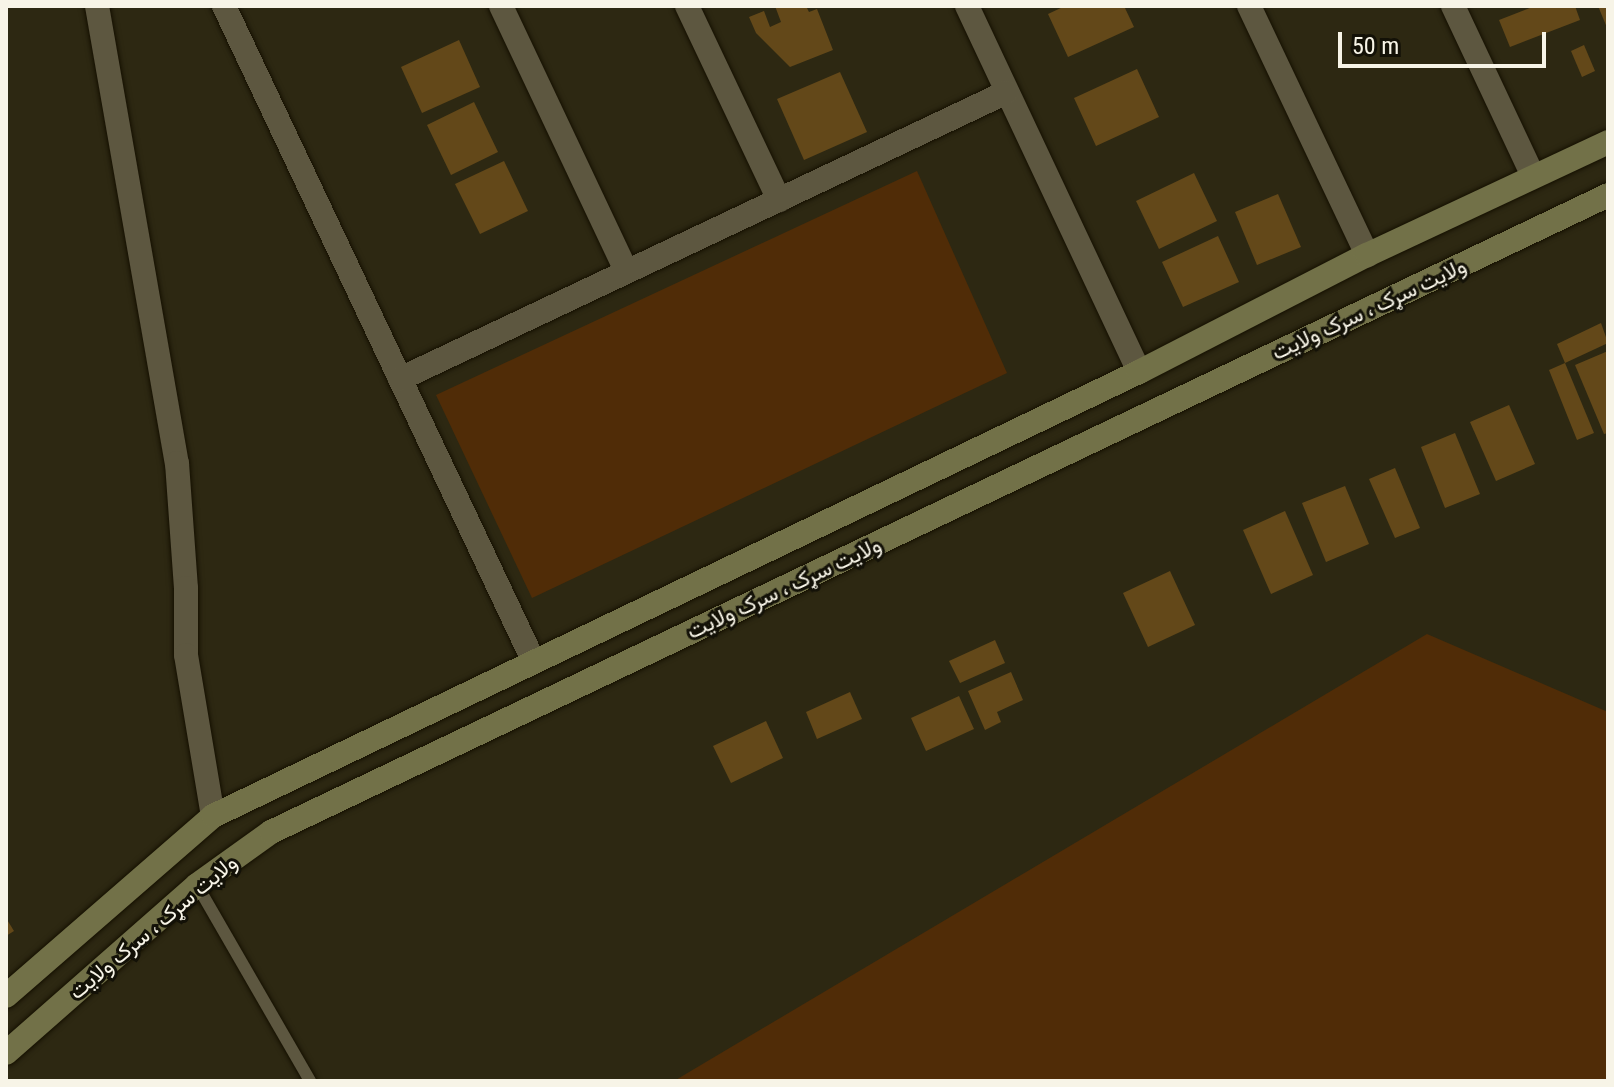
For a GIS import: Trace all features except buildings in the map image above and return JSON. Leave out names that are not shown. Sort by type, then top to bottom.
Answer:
[{"type":"main road","name":"ولایت سړک ، سرک ولایت","points":[[6,996],[213,816],[1139,372],[1367,255],[1608,142]]},
{"type":"main road","name":"ولایت سړک ، سرک ولایت","points":[[6,1053],[197,885],[271,832],[1608,195]]},
{"type":"street","points":[[97,6],[177,463],[186,588],[186,655],[213,816]]},
{"type":"street","points":[[224,6],[533,660]]},
{"type":"street","points":[[501,6],[626,270]]},
{"type":"street","points":[[687,6],[779,200]]},
{"type":"street","points":[[967,6],[1139,372]]},
{"type":"street","points":[[1249,6],[1367,255]]},
{"type":"street","points":[[1453,6],[1533,176]]},
{"type":"street","points":[[400,379],[1007,92]]},
{"type":"lane","points":[[197,885],[310,1081]]},
{"type":"shaded area","points":[[917,171],[1007,373],[532,598],[436,395]]},
{"type":"shaded area","points":[[1427,634],[1608,712],[1608,1081],[674,1081]]}]
